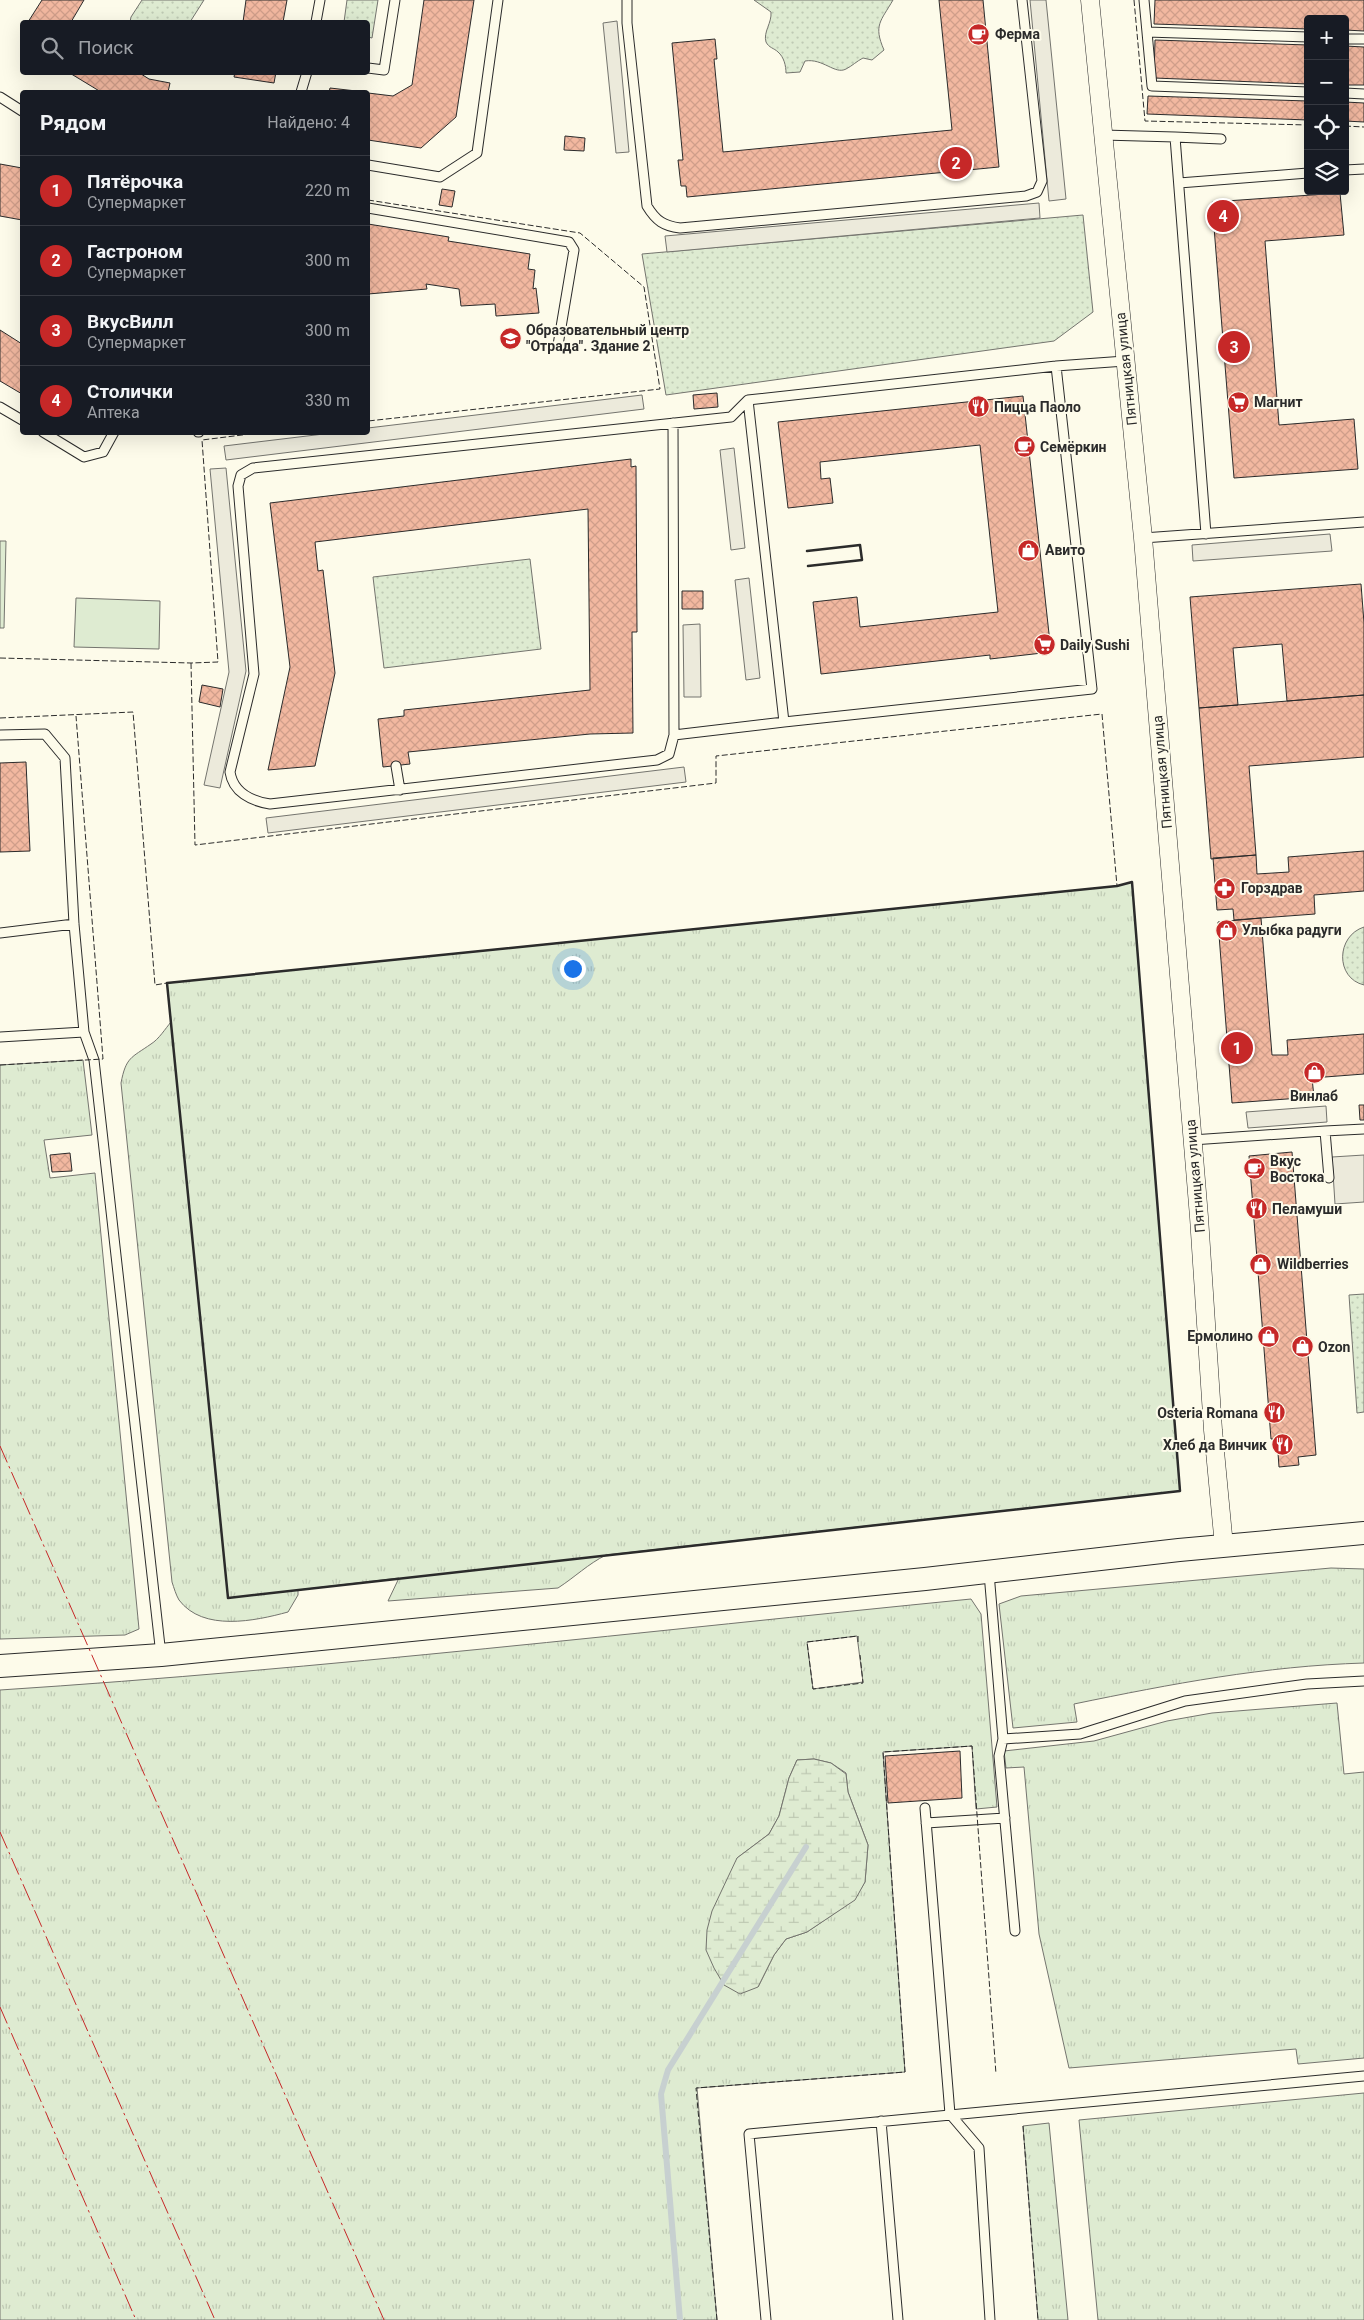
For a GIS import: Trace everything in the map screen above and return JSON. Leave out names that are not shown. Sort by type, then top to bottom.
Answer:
[{"type":"street","name":"Пятницкая улица","points":[[1090,0],[1143,538],[1192,1140],[1212,1421],[1224,1546]]},
{"type":"street","points":[[0,1666],[161,1655],[1364,1533]]},
{"type":"lane","points":[[316,20],[320,0]]},
{"type":"lane","points":[[370,68],[384,70],[395,0]]},
{"type":"lane","points":[[370,165],[440,177],[477,153],[498,0]]},
{"type":"lane","points":[[627,0],[627,23],[647,206],[653,217],[665,226],[680,228],[1026,196],[1037,192],[1042,181],[1022,0]]},
{"type":"lane","points":[[1144,0],[1152,86],[1304,92]]},
{"type":"lane","points":[[1147,32],[1304,37]]},
{"type":"lane","points":[[1349,38],[1364,39]]},
{"type":"lane","points":[[302,90],[306,75]]},
{"type":"lane","points":[[1349,93],[1364,94]]},
{"type":"lane","points":[[0,97],[20,109]]},
{"type":"lane","points":[[1103,135],[1221,139]]},
{"type":"lane","points":[[1175,136],[1206,534]]},
{"type":"lane","points":[[1349,170],[1364,169]]},
{"type":"lane","points":[[1179,183],[1304,173]]},
{"type":"lane","points":[[370,208],[569,242],[574,250],[558,345]]},
{"type":"lane","points":[[673,423],[674,735],[669,754],[657,760],[270,804],[256,802],[237,789],[231,780],[230,772],[254,674],[238,486],[242,475],[253,468],[673,423],[731,417],[748,400],[1056,366],[1126,361]]},
{"type":"lane","points":[[674,735],[1092,689],[1056,366]]},
{"type":"lane","points":[[748,400],[784,722]]},
{"type":"lane","points":[[0,407],[20,419]]},
{"type":"lane","points":[[48,435],[84,456],[103,452],[112,435]]},
{"type":"lane","points":[[1143,538],[1364,522]]},
{"type":"lane","points":[[0,736],[45,734],[65,758],[74,924],[84,1032],[94,1060],[161,1655]]},
{"type":"lane","points":[[396,766],[400,790]]},
{"type":"lane","points":[[0,932],[74,924]]},
{"type":"lane","points":[[0,1038],[84,1032]]},
{"type":"lane","points":[[1192,1140],[1364,1128]]},
{"type":"lane","points":[[1325,1131],[1329,1178]]},
{"type":"lane","points":[[989,1572],[1003,1739],[999,1756],[1016,1931]]},
{"type":"lane","points":[[1003,1739],[1080,1734],[1185,1701],[1307,1684],[1364,1681]]},
{"type":"lane","points":[[925,1808],[950,2114],[979,2148],[990,2320]]},
{"type":"lane","points":[[926,1823],[1005,1818]]},
{"type":"lane","points":[[766,2320],[749,2134],[1364,2076]]},
{"type":"lane","points":[[882,2121],[898,2320]]},
{"type":"green space","points":[[142,0],[204,0],[191,20],[130,20]]},
{"type":"green space","points":[[347,0],[378,0],[372,38],[370,38],[370,20],[344,20]]},
{"type":"green space","points":[[754,0],[893,0],[882,18],[879,29],[884,50],[872,60],[863,58],[842,70],[837,70],[817,62],[805,61],[800,72],[786,73],[782,56],[769,46],[765,38],[771,12]]},
{"type":"green space","points":[[1083,215],[1093,312],[1054,341],[666,395],[642,254]]},
{"type":"green space","points":[[0,541],[6,541],[4,628],[0,628]]},
{"type":"green space","points":[[530,559],[541,649],[384,668],[373,577]]},
{"type":"green space","points":[[76,598],[160,601],[159,649],[74,647]]},
{"type":"green space","points":[[1132,882],[1180,1491],[606,1555],[593,1562],[558,1588],[388,1601],[399,1578],[298,1590],[298,1595],[288,1612],[245,1621],[215,1620],[202,1617],[189,1610],[179,1600],[172,1582],[121,1083],[125,1068],[130,1059],[157,1039],[171,1022],[167,983],[1117,886]]},
{"type":"green space","points":[[1364,927],[1364,985],[1355,981],[1348,974],[1344,966],[1343,957],[1344,947],[1348,939]]},
{"type":"green space","points":[[83,1060],[92,1135],[44,1140],[50,1178],[95,1173],[139,1629],[125,1635],[0,1639],[0,1065]]},
{"type":"green space","points":[[1364,1294],[1364,1412],[1357,1413],[1349,1295]]},
{"type":"green space","points":[[1331,1568],[1364,1569],[1364,1663],[1254,1672],[1146,1690],[1074,1704],[1077,1722],[1013,1728],[999,1604],[1021,1596]]},
{"type":"green space","points":[[971,1599],[981,1614],[997,1807],[976,1809],[972,1746],[883,1752],[905,2072],[697,2088],[717,2320],[0,2320],[0,1690],[486,1649]],"holes":[[[857,1636],[863,1682],[813,1689],[807,1642]],[[814,1759],[831,1763],[846,1773],[848,1792],[868,1845],[865,1882],[854,1900],[807,1932],[786,1939],[774,1955],[758,1987],[737,1858],[769,1834],[779,1816],[789,1778],[797,1760]]]},
{"type":"green space","points":[[1337,1703],[1344,1774],[1364,1772],[1364,2058],[1298,2064],[1296,2049],[1069,2068],[1039,1934],[1024,1767],[1006,1768],[1004,1751],[1094,1741],[1167,1721],[1212,1713]]},
{"type":"green space","points":[[814,1759],[831,1763],[846,1774],[848,1792],[868,1845],[865,1882],[855,1900],[807,1932],[786,1939],[774,1955],[758,1987],[740,1994],[724,1985],[706,1950],[707,1930],[712,1911],[737,1858],[769,1834],[779,1816],[789,1778],[797,1760]]},
{"type":"green space","points":[[1364,2093],[1364,2320],[1098,2320],[1079,2120]]},
{"type":"green space","points":[[1049,2123],[1068,2320],[1038,2320],[1023,2126]]},
{"type":"shaded area","points":[[1030,0],[1046,0],[1066,199],[1049,201]]},
{"type":"shaded area","points":[[617,21],[629,152],[616,153],[603,23]]},
{"type":"shaded area","points":[[1039,203],[1040,218],[667,252],[665,236]]},
{"type":"shaded area","points":[[642,395],[644,409],[226,460],[224,446],[315,435],[370,435],[370,428]]},
{"type":"shaded area","points":[[734,448],[745,548],[731,550],[720,450]]},
{"type":"shaded area","points":[[226,468],[246,671],[220,788],[204,785],[229,672],[210,469]]},
{"type":"shaded area","points":[[1330,534],[1332,551],[1193,561],[1192,545]]},
{"type":"shaded area","points":[[749,578],[760,678],[746,680],[735,580]]},
{"type":"shaded area","points":[[700,624],[701,697],[684,697],[683,625]]},
{"type":"shaded area","points":[[684,767],[686,782],[268,833],[266,818]]},
{"type":"shaded area","points":[[1326,1106],[1327,1122],[1248,1128],[1246,1112]]},
{"type":"shaded area","points":[[1364,1155],[1364,1202],[1335,1204],[1332,1157]]},
{"type":"building","points":[[42,0],[84,0],[72,20],[29,20]]},
{"type":"building","points":[[246,0],[287,0],[283,20],[243,20]]},
{"type":"building","points":[[424,0],[474,0],[456,117],[421,148],[370,140],[370,93],[393,96],[412,85]]},
{"type":"building","points":[[939,0],[983,0],[999,167],[687,197],[686,186],[681,186],[678,160],[683,160],[672,43],[715,39],[717,59],[714,59],[723,152],[952,130]]},
{"type":"building","points":[[1155,0],[1364,0],[1364,31],[1349,30],[1349,15],[1304,15],[1304,29],[1154,24]]},
{"type":"building","points":[[1155,40],[1304,45],[1304,84],[1154,78]]},
{"type":"building","points":[[1349,46],[1364,47],[1364,85],[1349,85]]},
{"type":"building","points":[[73,75],[143,75],[149,79],[170,83],[168,90],[98,90]]},
{"type":"building","points":[[234,75],[275,75],[274,83],[234,77]]},
{"type":"building","points":[[330,88],[348,90],[330,90]]},
{"type":"building","points":[[1148,96],[1304,101],[1304,120],[1147,114]]},
{"type":"building","points":[[1349,102],[1364,103],[1364,122],[1349,121]]},
{"type":"building","points":[[565,136],[585,138],[584,151],[564,150]]},
{"type":"building","points":[[0,164],[20,168],[20,220],[0,216]]},
{"type":"building","points":[[442,189],[455,191],[452,207],[439,205]]},
{"type":"building","points":[[1312,195],[1340,195],[1344,235],[1265,241],[1279,425],[1354,419],[1358,469],[1234,478],[1212,202]]},
{"type":"building","points":[[370,224],[449,237],[448,241],[530,254],[528,269],[535,270],[533,289],[536,288],[539,313],[496,316],[495,304],[461,306],[459,289],[426,284],[427,289],[370,294]]},
{"type":"building","points":[[0,330],[20,343],[20,393],[0,381]]},
{"type":"building","points":[[717,393],[718,407],[694,409],[693,395]]},
{"type":"building","points":[[1023,396],[1051,652],[990,659],[990,655],[821,674],[813,602],[857,597],[860,627],[998,612],[980,445],[820,462],[821,479],[830,478],[833,503],[788,508],[778,422]]},
{"type":"building","points":[[631,459],[631,467],[636,466],[637,632],[632,632],[633,733],[590,734],[408,752],[410,764],[383,767],[378,719],[404,716],[404,710],[590,690],[588,509],[315,542],[318,571],[323,570],[335,673],[315,766],[268,770],[290,667],[270,503]]},
{"type":"building","points":[[1361,584],[1364,623],[1364,695],[1287,701],[1282,644],[1233,648],[1238,705],[1199,708],[1190,597]]},
{"type":"building","points":[[682,591],[703,591],[703,609],[682,609]]},
{"type":"building","points":[[202,685],[223,689],[220,707],[199,702]]},
{"type":"building","points":[[1364,695],[1364,757],[1249,766],[1256,855],[1211,859],[1199,708]]},
{"type":"building","points":[[26,762],[30,851],[0,852],[0,763]]},
{"type":"building","points":[[1364,851],[1364,891],[1314,895],[1315,914],[1234,920],[1233,909],[1217,910],[1213,858],[1256,855],[1257,874],[1289,872],[1288,857]]},
{"type":"building","points":[[1261,918],[1272,1055],[1288,1055],[1287,1040],[1364,1034],[1364,1074],[1312,1078],[1314,1097],[1232,1103],[1218,922]]},
{"type":"building","points":[[1359,1105],[1364,1105],[1364,1120],[1360,1120]]},
{"type":"building","points":[[1292,1152],[1316,1455],[1298,1457],[1299,1465],[1279,1467],[1277,1439],[1271,1439],[1249,1156]]},
{"type":"building","points":[[70,1153],[72,1171],[52,1172],[50,1155]]},
{"type":"building","points":[[960,1751],[962,1798],[888,1803],[885,1756]]},
{"type":"waterway","points":[[680,2320],[661,2094],[668,2070],[806,1847]]},
{"type":"fence","points":[[1134,0],[1145,121],[1304,125]]},
{"type":"fence","points":[[1349,126],[1364,127]]},
{"type":"fence","points":[[370,200],[580,233],[644,287],[660,389],[370,421]]},
{"type":"fence","points":[[0,658],[218,662],[202,440],[242,435]]},
{"type":"fence","points":[[191,663],[195,845],[716,783],[716,756],[1102,714],[1117,886]]},
{"type":"fence","points":[[0,718],[133,712],[155,985],[167,983]]},
{"type":"fence","points":[[0,1065],[103,1059],[76,716]]},
{"type":"fence","points":[[858,1642],[858,1636],[807,1642],[813,1689],[863,1683],[860,1655]]},
{"type":"fence","points":[[717,2320],[696,2088],[905,2072],[883,1752],[972,1746],[996,2074]]},
{"type":"fence","points":[[1023,2126],[1038,2320]]},
{"type":"wall","points":[[807,551],[860,545],[862,560],[808,566]]},
{"type":"wall","points":[[1132,882],[1180,1491],[228,1598],[167,983],[1117,886],[1132,882]]},
{"type":"power","points":[[0,1446],[384,2320]]},
{"type":"power","points":[[0,1832],[215,2320]]},
{"type":"power","points":[[0,2007],[136,2320]]},
{"type":"place","name":"Ферма","points":[[979,34]]},
{"type":"place","name":"Гастроном","points":[[956,163]]},
{"type":"place","name":"Столички","points":[[1223,216]]},
{"type":"place","name":"Образовательный центр \"Отрада\". Здание 2","points":[[510,338]]},
{"type":"place","name":"ВкусВилл","points":[[1234,347]]},
{"type":"place","name":"Магнит","points":[[1238,402]]},
{"type":"place","name":"Пицца Паоло","points":[[978,407]]},
{"type":"place","name":"Семёркин","points":[[1024,447]]},
{"type":"place","name":"Авито","points":[[1029,550]]},
{"type":"place","name":"Daily Sushi","points":[[1044,645]]},
{"type":"place","name":"Горздрав","points":[[1225,888]]},
{"type":"place","name":"Улыбка радуги","points":[[1226,930]]},
{"type":"place","name":"Пятёрочка","points":[[1237,1048]]},
{"type":"place","name":"Винлаб","points":[[1314,1073]]},
{"type":"place","name":"Вкус Востока","points":[[1254,1169]]},
{"type":"place","name":"Пеламуши","points":[[1256,1209]]},
{"type":"place","name":"Wildberries","points":[[1261,1264]]},
{"type":"place","name":"Ермолино","points":[[1269,1336]]},
{"type":"place","name":"Ozon","points":[[1302,1347]]},
{"type":"place","name":"Osteria Romana","points":[[1274,1413]]},
{"type":"place","name":"Хлеб да Винчик","points":[[1283,1445]]}]
